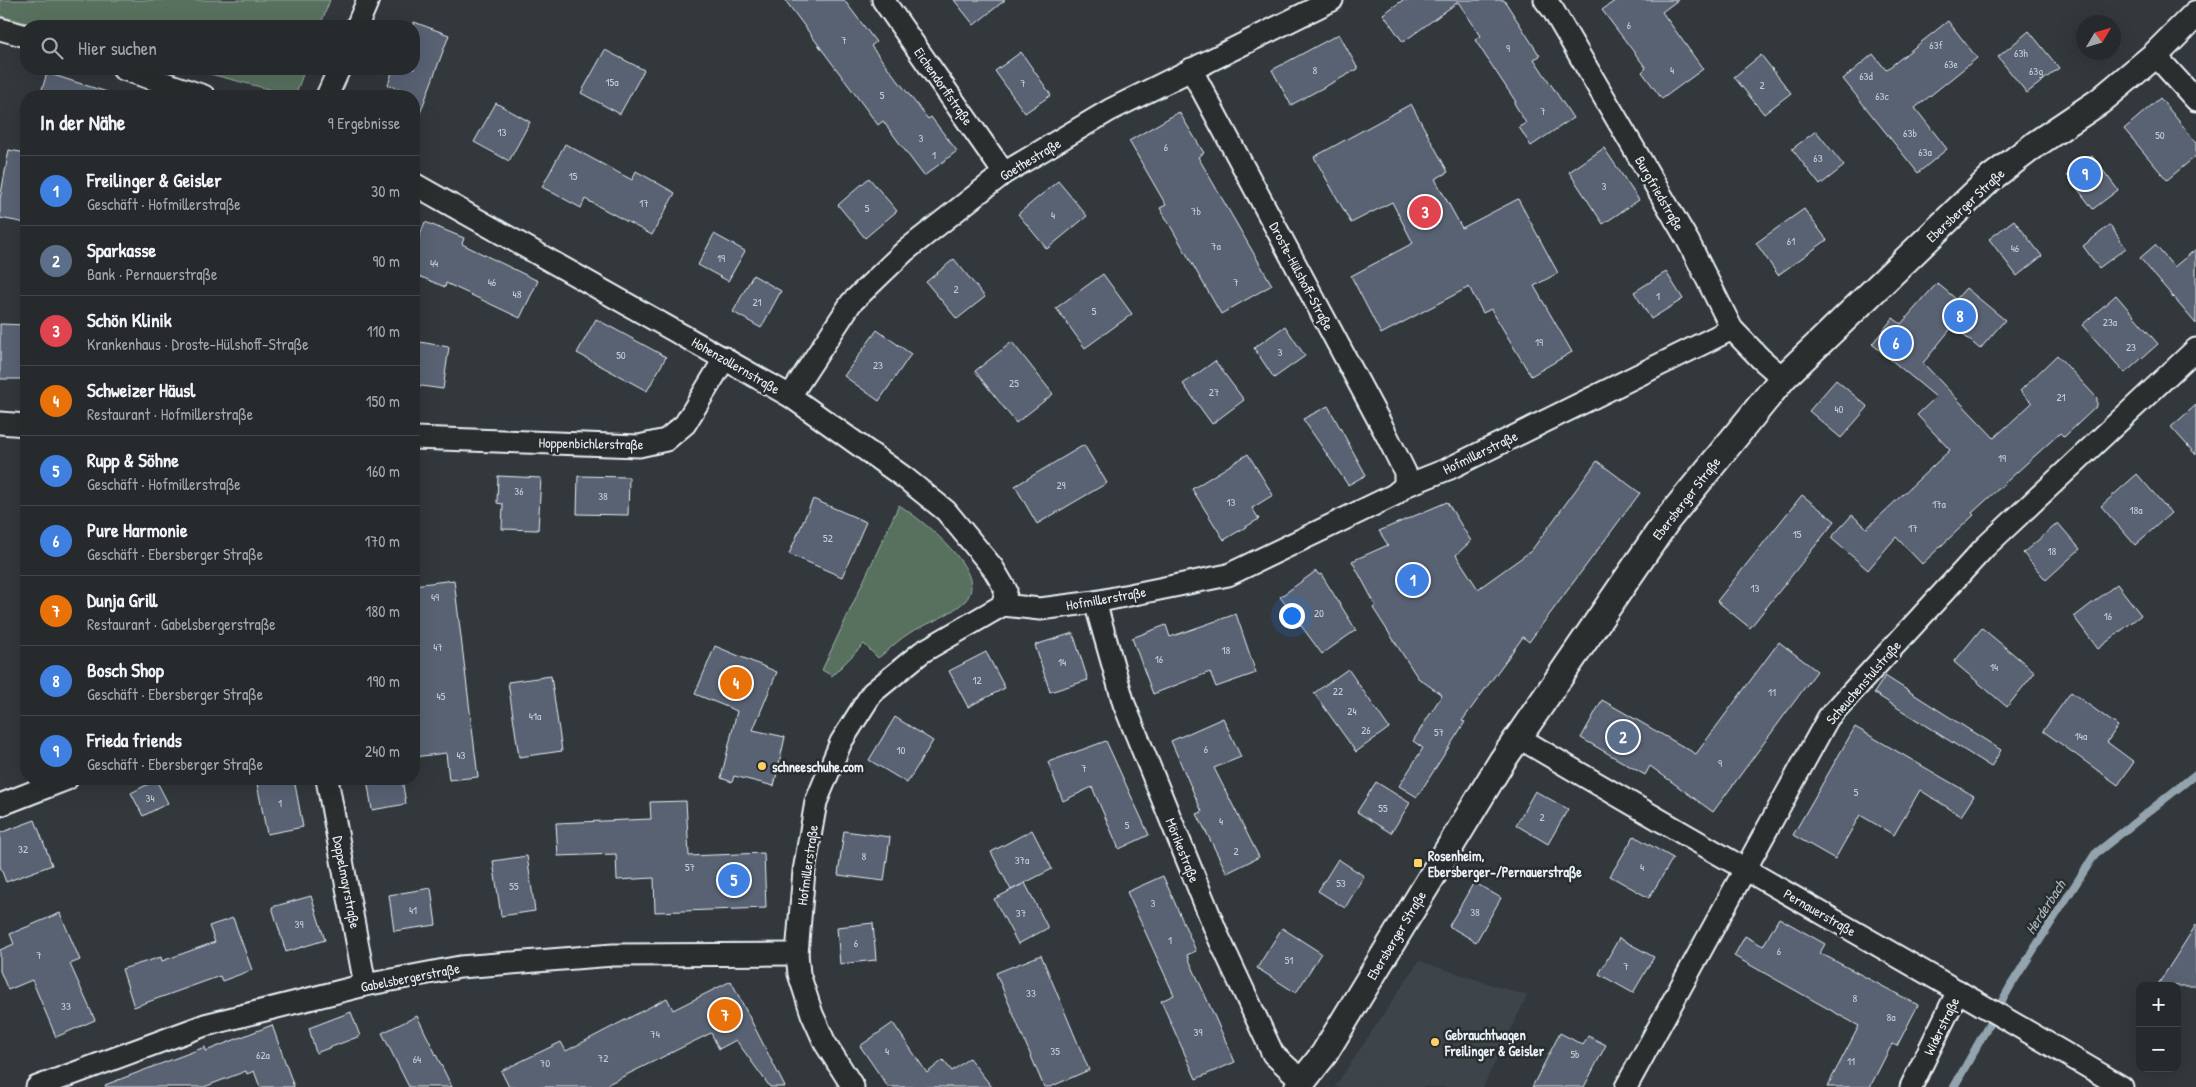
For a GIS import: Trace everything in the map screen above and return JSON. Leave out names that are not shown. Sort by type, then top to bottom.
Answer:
[{"type":"street","points":[[360,20],[368,0]]},
{"type":"street","name":"Eichendorffstraße","points":[[883,0],[1004,173]]},
{"type":"street","name":"Goethestraße","points":[[790,396],[851,303],[905,251],[1004,173],[1110,110],[1332,0]]},
{"type":"street","name":"Burgfriedstraße","points":[[1545,0],[1558,18],[1688,241],[1732,329],[1761,359],[1783,378]]},
{"type":"street","name":"Ebersberger Straße","points":[[1300,1084],[1324,1054],[1518,738],[1668,519],[1783,378],[1992,178],[2036,144],[2100,101],[2155,55],[2196,14]]},
{"type":"street","points":[[0,29],[20,34]]},
{"type":"street","points":[[2155,55],[2196,100]]},
{"type":"street","name":"Droste-Hülshoff-Straße","points":[[1191,69],[1385,432],[1404,472],[1405,486]]},
{"type":"street","points":[[141,75],[186,90]]},
{"type":"street","points":[[330,90],[337,75]]},
{"type":"street","name":"Hohenzollernstraße","points":[[420,187],[790,396],[905,478],[946,511],[993,568],[1006,590],[1003,605]]},
{"type":"street","name":"Hofmillerstraße","points":[[852,1087],[825,1043],[812,1014],[799,974],[797,954],[804,871],[816,802],[841,742],[872,693],[922,652],[1003,605],[1040,609],[1095,602],[1228,575],[1394,495],[1405,486],[1448,469],[1732,329]]},
{"type":"street","name":"Scheuchenstulstraße","points":[[1626,1087],[1828,718],[1985,547],[2196,349]]},
{"type":"street","name":"Hoppenbichlerstraße","points":[[420,438],[639,446],[666,440],[685,424],[725,358]]},
{"type":"street","points":[[0,423],[20,424]]},
{"type":"street","name":"Mörikestraße","points":[[1095,602],[1124,704],[1218,936],[1274,1054],[1300,1084]]},
{"type":"street","name":"Pernauerstraße","points":[[1518,738],[1624,801],[1966,995],[2122,1087]]},
{"type":"street","points":[[0,805],[52,785]]},
{"type":"street","name":"Doppelmayrstraße","points":[[328,785],[365,985]]},
{"type":"street","name":"Gabelsbergerstraße","points":[[38,1087],[205,1025],[365,985],[460,967],[604,955],[797,954]]},
{"type":"street","name":"Widerstraße","points":[[1911,1087],[1966,995]]},
{"type":"shaded area","name":"Gebrauchtwagen Freilinger & Geisler","points":[[1419,961],[1527,996],[1483,1087],[1335,1087]]},
{"type":"green space","points":[[0,0],[330,0],[322,20],[20,21],[0,16]]},
{"type":"green space","points":[[214,75],[303,75],[297,90],[272,90]]},
{"type":"green space","points":[[899,505],[950,547],[969,576],[971,589],[965,601],[959,606],[946,615],[911,632],[878,658],[864,644],[832,676],[822,670]]},
{"type":"building","points":[[785,0],[844,0],[876,42],[871,46],[928,119],[931,117],[957,151],[924,176],[883,121],[878,125]]},
{"type":"building","points":[[954,0],[1005,0],[974,25]]},
{"type":"building","points":[[1403,0],[1504,0],[1540,56],[1534,59],[1573,118],[1531,146],[1519,127],[1526,123],[1514,103],[1516,102],[1475,40],[1481,36],[1458,2],[1403,42],[1383,14]]},
{"type":"building","points":[[1616,0],[1678,0],[1662,12],[1703,69],[1662,99],[1642,72],[1646,68],[1602,10]]},
{"type":"building","points":[[1948,21],[1977,58],[1915,108],[1947,149],[1918,173],[1843,79],[1873,54],[1886,70]]},
{"type":"building","points":[[420,24],[449,35],[420,113],[420,90],[402,90],[388,85],[391,75],[420,75]]},
{"type":"building","points":[[2029,31],[2059,68],[2027,93],[1998,57]]},
{"type":"building","points":[[1339,34],[1358,69],[1291,105],[1272,70]]},
{"type":"building","points":[[605,50],[644,70],[620,114],[581,93]]},
{"type":"building","points":[[1021,52],[1051,95],[1025,113],[995,71]]},
{"type":"building","points":[[1761,55],[1791,93],[1764,114],[1734,77]]},
{"type":"building","points":[[46,75],[53,75],[101,90],[42,90]]},
{"type":"building","points":[[2160,98],[2196,142],[2196,156],[2167,180],[2124,129]]},
{"type":"building","points":[[496,103],[530,122],[509,161],[474,142]]},
{"type":"building","points":[[1411,104],[1448,172],[1435,179],[1462,228],[1518,199],[1558,273],[1534,286],[1572,352],[1531,376],[1491,309],[1483,313],[1469,287],[1381,334],[1351,276],[1413,243],[1392,202],[1351,223],[1314,157]]},
{"type":"building","points":[[1179,112],[1204,153],[1198,157],[1272,285],[1221,314],[1160,208],[1166,205],[1129,141]]},
{"type":"building","points":[[1816,131],[1844,166],[1820,185],[1792,149]]},
{"type":"building","points":[[565,144],[632,180],[636,171],[675,193],[652,235],[585,199],[581,208],[542,187]]},
{"type":"building","points":[[1604,148],[1639,200],[1603,224],[1569,172]]},
{"type":"building","points":[[9,150],[20,152],[20,222],[0,218],[0,199]]},
{"type":"building","points":[[2092,156],[2118,190],[2093,209],[2067,175]]},
{"type":"building","points":[[869,178],[897,211],[865,238],[838,205]]},
{"type":"building","points":[[1058,181],[1087,216],[1047,249],[1018,214]]},
{"type":"building","points":[[1804,209],[1827,240],[1778,275],[1756,243]]},
{"type":"building","points":[[2014,220],[2042,256],[2017,276],[1989,239]]},
{"type":"building","points":[[425,222],[464,238],[462,244],[538,281],[520,318],[446,283],[445,287],[420,277],[420,235]]},
{"type":"building","points":[[2110,225],[2126,248],[2099,268],[2083,246]]},
{"type":"building","points":[[714,234],[745,251],[728,281],[698,265]]},
{"type":"building","points":[[2155,245],[2174,267],[2196,249],[2196,324],[2140,258]]},
{"type":"building","points":[[954,259],[985,297],[957,319],[926,282]]},
{"type":"building","points":[[1666,272],[1683,299],[1651,319],[1634,292]]},
{"type":"building","points":[[1103,274],[1132,314],[1085,348],[1056,308]]},
{"type":"building","points":[[753,275],[781,291],[761,328],[733,312]]},
{"type":"building","points":[[1937,283],[1956,299],[1966,288],[2005,320],[1980,349],[1953,326],[1923,363],[1994,438],[2032,403],[2020,391],[2057,355],[2097,398],[2097,406],[2064,437],[2060,433],[1972,513],[1974,515],[1922,564],[1896,537],[1868,570],[1831,538],[1852,515],[1867,528],[1950,450],[1917,415],[1936,397],[1872,344],[1893,318],[1901,324]]},
{"type":"building","points":[[2116,295],[2158,344],[2125,373],[2082,325]]},
{"type":"building","points":[[596,319],[666,357],[647,391],[577,353]]},
{"type":"building","points":[[0,324],[20,325],[20,379],[0,379]]},
{"type":"building","points":[[1285,326],[1305,356],[1274,378],[1254,348]]},
{"type":"building","points":[[877,330],[911,354],[879,401],[844,376]]},
{"type":"building","points":[[420,342],[449,347],[443,389],[420,386]]},
{"type":"building","points":[[1012,342],[1053,394],[1016,423],[975,371]]},
{"type":"building","points":[[1215,361],[1244,400],[1212,424],[1183,384]]},
{"type":"building","points":[[1836,380],[1868,407],[1841,438],[1809,411]]},
{"type":"building","points":[[2196,405],[2196,455],[2171,427]]},
{"type":"building","points":[[1328,406],[1366,475],[1348,485],[1303,419]]},
{"type":"building","points":[[1084,445],[1107,483],[1037,524],[1015,486]]},
{"type":"building","points":[[1248,454],[1273,495],[1252,508],[1259,519],[1224,540],[1192,489]]},
{"type":"building","points":[[1597,461],[1640,493],[1529,642],[1523,637],[1462,721],[1465,722],[1417,797],[1399,786],[1423,748],[1413,741],[1442,695],[1418,678],[1373,608],[1376,606],[1352,561],[1388,545],[1379,531],[1447,502],[1471,541],[1456,555],[1478,589],[1531,551]]},
{"type":"building","points":[[2137,474],[2171,513],[2135,545],[2101,506]]},
{"type":"building","points":[[498,476],[541,478],[538,530],[502,529],[503,504],[497,503]]},
{"type":"building","points":[[578,476],[629,477],[628,515],[577,514]]},
{"type":"building","points":[[1802,495],[1835,521],[1750,628],[1717,601]]},
{"type":"building","points":[[813,499],[866,522],[842,577],[789,554]]},
{"type":"building","points":[[2058,523],[2080,549],[2046,580],[2023,553]]},
{"type":"building","points":[[1316,571],[1319,575],[1321,574],[1356,630],[1322,654],[1280,597]]},
{"type":"building","points":[[454,580],[478,777],[449,780],[446,753],[420,756],[420,584]]},
{"type":"building","points":[[2117,584],[2141,615],[2098,649],[2074,617]]},
{"type":"building","points":[[1236,614],[1256,673],[1216,687],[1210,672],[1153,694],[1132,638],[1166,625],[1170,637]]},
{"type":"building","points":[[1982,628],[2035,672],[2007,707],[1954,662]]},
{"type":"building","points":[[1073,633],[1088,680],[1050,692],[1035,645]]},
{"type":"building","points":[[1779,642],[1817,671],[1713,812],[1650,766],[1645,775],[1581,738],[1602,700],[1696,754]]},
{"type":"building","points":[[715,646],[777,672],[753,730],[785,737],[774,786],[734,776],[732,782],[721,778],[737,711],[695,694]]},
{"type":"building","points":[[986,652],[1005,688],[968,707],[949,671]]},
{"type":"building","points":[[1348,669],[1389,728],[1356,752],[1314,693]]},
{"type":"building","points":[[551,676],[562,751],[519,757],[508,682]]},
{"type":"building","points":[[1885,676],[2001,750],[1991,767],[1874,693]]},
{"type":"building","points":[[2071,692],[2118,726],[2107,742],[2134,762],[2118,785],[2043,731]]},
{"type":"building","points":[[895,717],[933,741],[907,783],[869,760]]},
{"type":"building","points":[[1223,718],[1241,757],[1214,768],[1259,857],[1227,873],[1197,814],[1202,812],[1171,741]]},
{"type":"building","points":[[1855,727],[1974,796],[1961,816],[1920,790],[1894,835],[1860,815],[1835,859],[1793,835]]},
{"type":"building","points":[[1106,741],[1149,835],[1119,849],[1092,787],[1063,801],[1048,762]]},
{"type":"building","points":[[1376,782],[1410,803],[1391,833],[1357,812]]},
{"type":"building","points":[[146,785],[159,785],[168,803],[143,816],[131,793]]},
{"type":"building","points":[[257,785],[295,785],[303,827],[267,834]]},
{"type":"building","points":[[368,785],[403,785],[406,804],[372,810]]},
{"type":"building","points":[[1535,791],[1568,809],[1548,844],[1516,825]]},
{"type":"building","points":[[686,801],[689,856],[764,853],[766,908],[655,912],[654,878],[617,880],[616,854],[558,856],[556,823],[651,819],[650,802]]},
{"type":"building","points":[[35,820],[52,865],[6,882],[0,866],[0,833]]},
{"type":"building","points":[[1032,830],[1052,869],[1011,890],[991,852]]},
{"type":"building","points":[[844,831],[890,837],[884,881],[838,875]]},
{"type":"building","points":[[1634,836],[1673,858],[1649,898],[1610,876]]},
{"type":"building","points":[[527,856],[535,911],[501,916],[493,861]]},
{"type":"building","points":[[1338,859],[1364,876],[1345,908],[1318,891]]},
{"type":"building","points":[[1163,876],[1196,951],[1187,955],[1235,1062],[1196,1079],[1161,1001],[1174,995],[1127,892]]},
{"type":"building","points":[[1474,882],[1501,898],[1476,942],[1449,926]]},
{"type":"building","points":[[1025,883],[1048,928],[1018,944],[994,899]]},
{"type":"building","points":[[431,888],[436,925],[394,931],[389,895]]},
{"type":"building","points":[[311,896],[325,940],[286,952],[272,907]]},
{"type":"building","points":[[60,913],[80,960],[70,964],[95,1020],[56,1037],[32,980],[8,990],[0,971],[0,950],[14,944],[10,934]]},
{"type":"building","points":[[233,918],[252,970],[222,981],[220,976],[134,1007],[122,969],[161,957],[162,961],[215,942],[209,926]]},
{"type":"building","points":[[1779,918],[1825,944],[1820,953],[1918,1005],[1897,1046],[1892,1044],[1870,1087],[1827,1087],[1859,1026],[1734,956],[1745,936],[1763,946]]},
{"type":"building","points":[[873,923],[876,960],[840,964],[837,927]]},
{"type":"building","points":[[2196,925],[2196,986],[2181,986],[2181,982],[2160,982]]},
{"type":"building","points":[[1282,928],[1321,953],[1296,993],[1257,968]]},
{"type":"building","points":[[1619,938],[1654,957],[1633,993],[1599,974]]},
{"type":"building","points":[[1041,955],[1089,1070],[1050,1087],[1044,1087],[996,973]]},
{"type":"building","points":[[731,981],[785,1087],[770,1087],[736,1040],[719,1049],[711,1033],[602,1087],[509,1087],[501,1071],[561,1042],[566,1051],[667,998],[673,1010]]},
{"type":"building","points":[[351,1012],[360,1036],[316,1053],[309,1028]]},
{"type":"building","points":[[417,1016],[452,1087],[409,1087],[382,1033]]},
{"type":"building","points":[[893,1023],[927,1073],[943,1060],[952,1071],[969,1058],[992,1087],[888,1087],[860,1046]]},
{"type":"building","points":[[272,1025],[294,1087],[260,1087],[254,1071],[247,1074],[246,1071],[204,1087],[106,1087],[105,1085],[205,1047],[206,1051]]},
{"type":"building","points":[[1560,1033],[1583,1045],[1588,1036],[1606,1045],[1584,1087],[1532,1087]]},
{"type":"waterway","name":"Herderbach","points":[[1954,1087],[2011,985],[2095,854],[2196,774]]},
{"type":"place","name":"Frieda friends","points":[[2085,174]]},
{"type":"place","name":"Schön Klinik","points":[[1425,212]]},
{"type":"place","name":"Bosch Shop","points":[[1960,316]]},
{"type":"place","name":"Pure Harmonie","points":[[1896,343]]},
{"type":"place","name":"Freilinger & Geisler","points":[[1413,580]]},
{"type":"place","name":"Schweizer Häusl","points":[[736,683]]},
{"type":"place","name":"Sparkasse","points":[[1623,737]]},
{"type":"place","name":"schneeschuhe.com","points":[[762,766]]},
{"type":"place","name":"Rosenheim, Ebersberger-/Pernauerstraße","points":[[1418,863]]},
{"type":"place","name":"Rupp & Söhne","points":[[734,880]]},
{"type":"place","name":"Dunja Grill","points":[[725,1015]]},
{"type":"place","name":"Gebrauchtwagen Freilinger & Geisler","points":[[1435,1042]]}]
